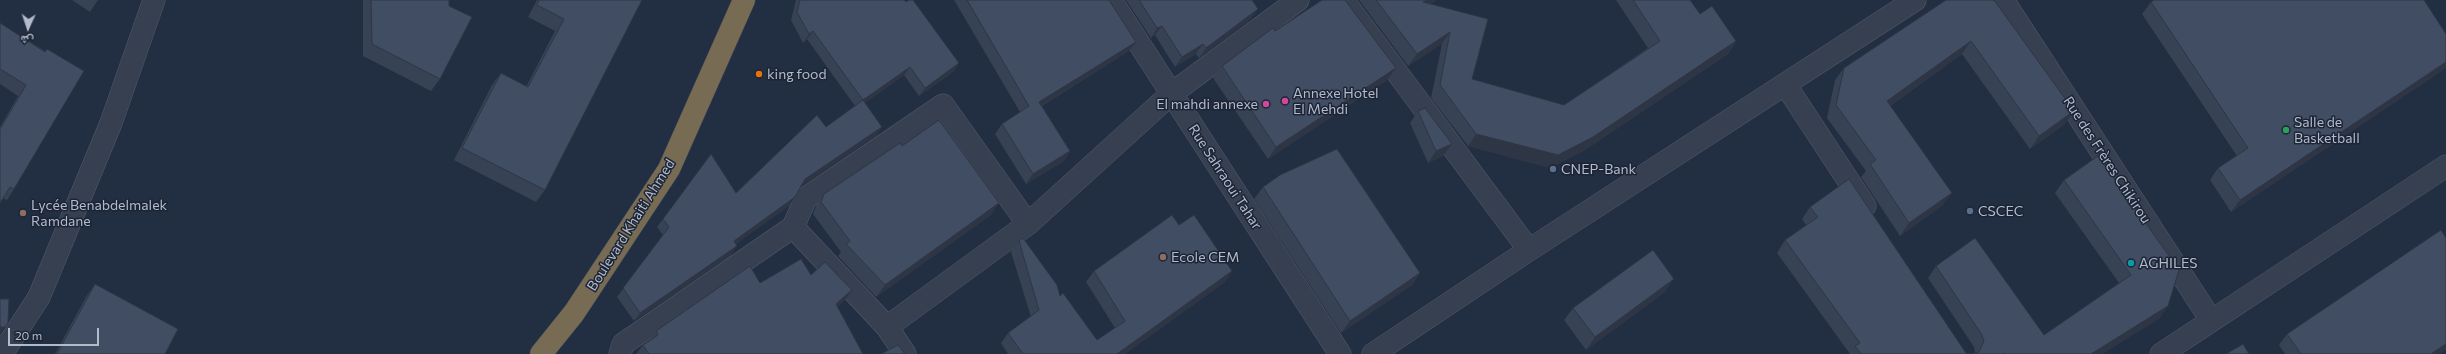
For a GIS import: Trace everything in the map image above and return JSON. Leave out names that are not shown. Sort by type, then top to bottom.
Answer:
[{"type":"highway","name":"Boulevard Khaiti Ahmed","points":[[541,354],[574,313],[669,169],[744,0]]},
{"type":"street","points":[[2,354],[39,298],[111,123],[154,0]]},
{"type":"street","name":"Rue Sahraoui Tahar","points":[[1111,0],[1340,354]]},
{"type":"street","points":[[887,327],[1028,224],[1171,94],[1298,0]]},
{"type":"street","points":[[1343,0],[1529,250]]},
{"type":"street","points":[[1373,354],[1529,250],[1915,0]]},
{"type":"street","name":"Rue des Frères Chikirou","points":[[2010,3],[2211,320]]},
{"type":"street","points":[[1785,84],[1876,223]]},
{"type":"street","points":[[620,354],[623,344],[793,227],[806,198],[943,105],[1028,224]]},
{"type":"street","points":[[2161,354],[2446,166]]},
{"type":"street","points":[[793,227],[887,327],[905,354]]},
{"type":"building","points":[[371,0],[449,0],[449,6],[472,17],[440,79],[372,44]]},
{"type":"building","points":[[539,0],[642,0],[545,190],[462,148],[501,73],[528,87],[564,19],[537,5]]},
{"type":"building","points":[[800,0],[904,0],[906,2],[913,0],[959,63],[925,88],[910,67],[863,100],[813,31],[809,34],[797,12]]},
{"type":"building","points":[[967,0],[1109,0],[1136,42],[1039,102],[1070,151],[1033,174],[1002,124],[1029,106]]},
{"type":"building","points":[[1139,0],[1252,0],[1258,9],[1206,48],[1203,44],[1182,57],[1162,26],[1157,28]]},
{"type":"building","points":[[1322,0],[1345,0],[1396,68],[1276,147],[1222,66],[1273,28],[1275,31]]},
{"type":"building","points":[[1376,0],[1427,0],[1423,2],[1488,19],[1472,79],[1564,105],[1660,41],[1633,0],[1690,0],[1700,14],[1712,6],[1736,41],[1593,137],[1558,155],[1476,134],[1440,85],[1450,32],[1417,54]]},
{"type":"building","points":[[1946,0],[1994,0],[2074,111],[2039,136],[1971,41],[1887,101],[1952,193],[1909,223],[1870,164],[1876,160],[1836,105],[1844,68]]},
{"type":"building","name":"Salle de Basketball","points":[[2154,0],[2424,0],[2446,34],[2446,62],[2240,200],[2218,168],[2248,148],[2151,2]]},
{"type":"building","points":[[0,23],[45,52],[47,49],[84,71],[14,189],[10,187],[0,203],[0,129],[26,85],[0,69]]},
{"type":"building","points":[[863,100],[882,127],[805,179],[795,197],[734,241],[737,246],[640,313],[623,288],[669,227],[663,219],[711,154],[736,193],[817,115],[826,127]]},
{"type":"building","points":[[1425,108],[1452,144],[1436,151],[1418,111]]},
{"type":"building","points":[[939,120],[999,203],[885,285],[846,244],[850,241],[821,202],[824,194],[900,143],[902,146]]},
{"type":"building","points":[[1337,149],[1420,273],[1350,321],[1263,187],[1280,175]]},
{"type":"building","name":"AGHILES","points":[[2098,156],[2179,270],[2168,306],[2091,354],[1972,354],[1979,352],[1984,341],[1982,335],[1936,266],[1975,238],[2044,335],[2131,275],[2064,180]]},
{"type":"building","points":[[1849,179],[1966,353],[1971,354],[1861,354],[1855,346],[1860,343],[1785,240],[1818,217],[1810,207]]},
{"type":"building","points":[[1172,215],[1179,225],[1194,215],[1232,271],[1117,354],[1023,354],[1008,333],[1039,310],[1019,241],[1023,238],[1057,285],[1060,296],[1063,293],[1097,340],[1125,321],[1094,271]]},
{"type":"building","points":[[2441,230],[2446,238],[2446,344],[2431,354],[2301,354],[2287,334]]},
{"type":"building","points":[[1653,250],[1674,279],[1595,337],[1573,308]]},
{"type":"building","points":[[801,259],[811,275],[825,262],[852,290],[836,304],[863,354],[649,354],[643,345],[658,335],[656,331],[750,266],[760,283]]},
{"type":"building","points":[[95,284],[178,329],[165,354],[57,354]]},
{"type":"building","points":[[0,299],[9,299],[8,323],[5,327],[0,327]]},
{"type":"building","points":[[2243,344],[2249,354],[2226,354]]},
{"type":"building","points":[[898,345],[905,354],[881,354]]},
{"type":"place","name":"king food","points":[[759,74]]},
{"type":"place","name":"Annexe Hotel El Mehdi","points":[[1285,101]]},
{"type":"place","name":"El mahdi annexe","points":[[1266,104]]},
{"type":"place","name":"Salle de Basketball","points":[[2286,130]]},
{"type":"place","name":"CNEP-Bank","points":[[1553,169]]},
{"type":"place","name":"CSCEC","points":[[1970,211]]},
{"type":"place","name":"Lycée Benabdelmalek Ramdane","points":[[23,213]]},
{"type":"place","name":"Ecole CEM","points":[[1163,257]]},
{"type":"place","name":"AGHILES","points":[[2131,263]]}]
